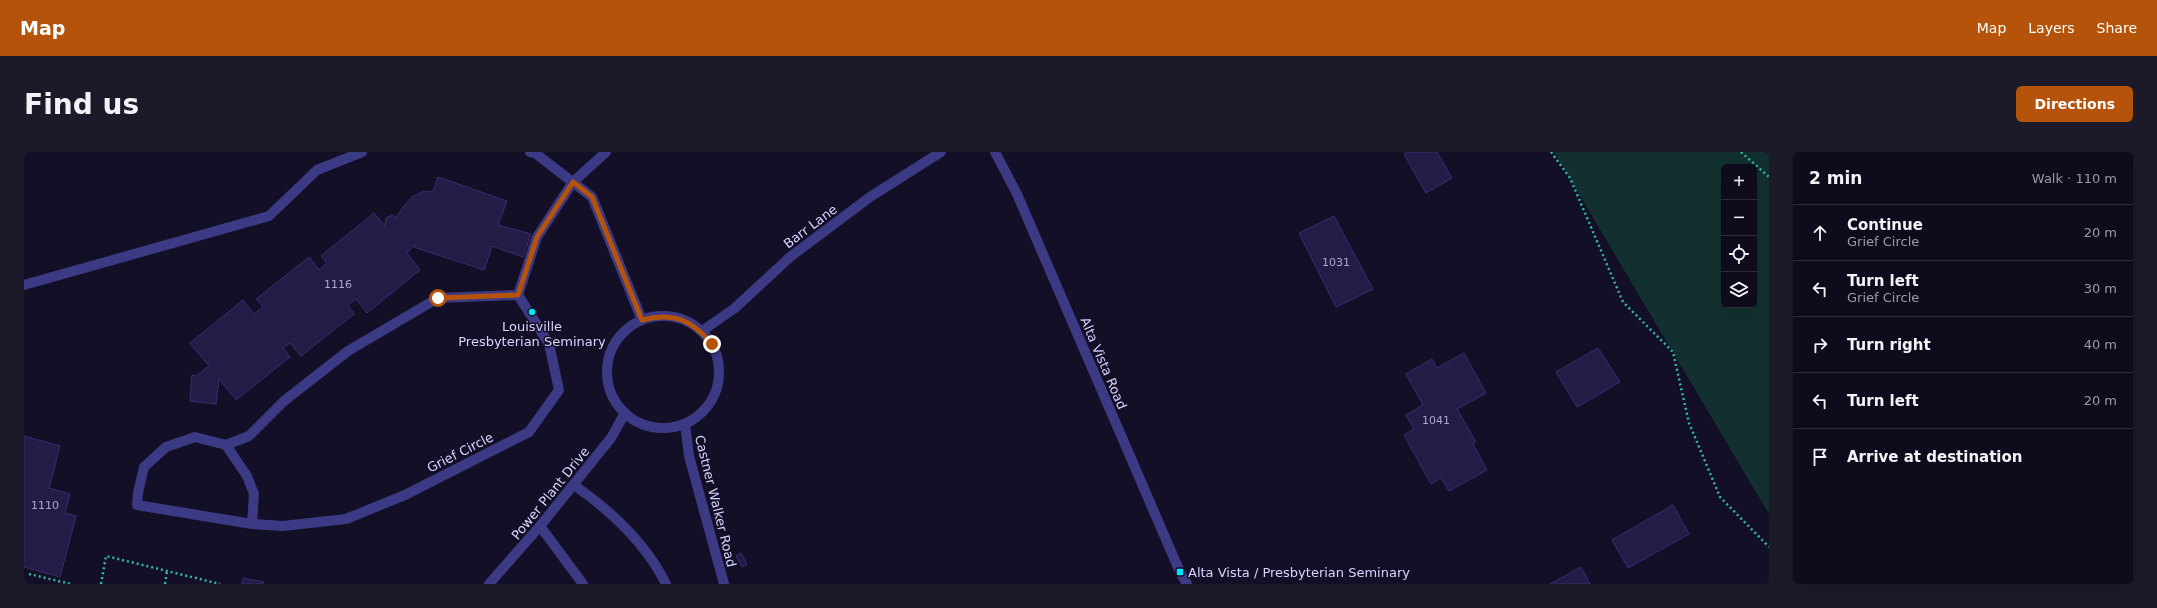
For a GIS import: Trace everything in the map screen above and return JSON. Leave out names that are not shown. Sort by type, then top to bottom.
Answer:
[{"type":"street","points":[[24,285],[269,216],[317,170],[362,152]]},
{"type":"street","points":[[530,152],[592,197],[642,320]]},
{"type":"street","points":[[252,524],[254,494],[247,476],[226,445],[249,436],[284,401],[348,350],[438,298],[518,295],[537,237],[573,182],[606,152]]},
{"type":"street","name":"Barr Lane","points":[[702,332],[735,308],[790,257],[864,202],[941,152]]},
{"type":"street","name":"Alta Vista Road","points":[[995,152],[1017,194],[1177,565],[1187,584]]},
{"type":"street","name":"Grief Circle","points":[[226,445],[195,437],[166,447],[144,467],[137,505],[252,524],[283,526],[346,520],[405,495],[529,432],[559,390],[549,344],[518,295]]},
{"type":"street","points":[[658,316],[674,317],[688,322],[702,332],[712,344],[718,358],[720,375],[717,390],[710,405],[699,416],[685,424],[669,428],[653,428],[638,422],[625,413],[612,394],[607,370],[610,354],[617,340],[628,328],[642,320],[658,316]]},
{"type":"street","name":"Power Plant Drive","points":[[491,583],[574,485],[611,438],[625,413]]},
{"type":"street","name":"Castner Walker Road","points":[[685,424],[689,456],[724,584]]},
{"type":"street","points":[[574,485],[599,502],[631,534],[647,553],[666,584]]},
{"type":"street","points":[[540,526],[583,584]]},
{"type":"path","points":[[1551,152],[1570,178],[1623,302],[1673,352],[1689,423],[1720,497],[1769,547]]},
{"type":"path","points":[[1741,152],[1769,177]]},
{"type":"path","points":[[100,584],[106,556],[220,584]]},
{"type":"path","points":[[164,584],[167,571]]},
{"type":"path","points":[[29,574],[71,584]]},
{"type":"green space","points":[[1554,152],[1769,152],[1769,514]]},
{"type":"building","points":[[1407,152],[1437,152],[1452,178],[1426,193],[1404,154]]},
{"type":"building","points":[[438,177],[507,201],[498,225],[531,234],[523,257],[492,246],[484,270],[414,247],[415,244],[407,253],[420,270],[367,313],[356,299],[348,305],[354,314],[301,356],[290,343],[283,348],[290,357],[236,400],[219,379],[216,404],[190,401],[192,375],[196,376],[209,366],[190,343],[243,300],[254,314],[263,307],[256,299],[309,257],[319,270],[327,263],[321,256],[374,213],[385,226],[386,218],[392,215],[397,217],[412,197],[422,192],[433,191]]},
{"type":"building","points":[[1334,216],[1373,289],[1336,307],[1299,233]]},
{"type":"building","points":[[1598,348],[1620,382],[1577,407],[1556,372]]},
{"type":"building","points":[[1464,353],[1486,393],[1457,409],[1476,442],[1473,444],[1487,470],[1449,491],[1441,478],[1431,484],[1404,435],[1414,429],[1406,415],[1423,405],[1406,374],[1432,359],[1437,368]]},
{"type":"building","points":[[24,436],[60,446],[49,488],[70,494],[65,513],[76,516],[60,577],[24,567]]},
{"type":"building","points":[[1673,505],[1689,534],[1628,568],[1612,540]]},
{"type":"building","points":[[741,553],[747,564],[742,567],[736,556]]},
{"type":"building","points":[[1581,567],[1590,584],[1550,584],[1563,577]]},
{"type":"building","points":[[243,578],[264,582],[263,584],[242,584]]},
{"type":"place","name":"Louisville Presbyterian Seminary","points":[[532,312]]},
{"type":"place","name":"Alta Vista / Presbyterian Seminary","points":[[1180,572]]},
{"type":"route","points":[[438,298],[518,295],[537,237],[573,182],[592,197],[617,255],[642,320],[658,316],[674,317],[688,322],[702,332],[712,344]]}]
